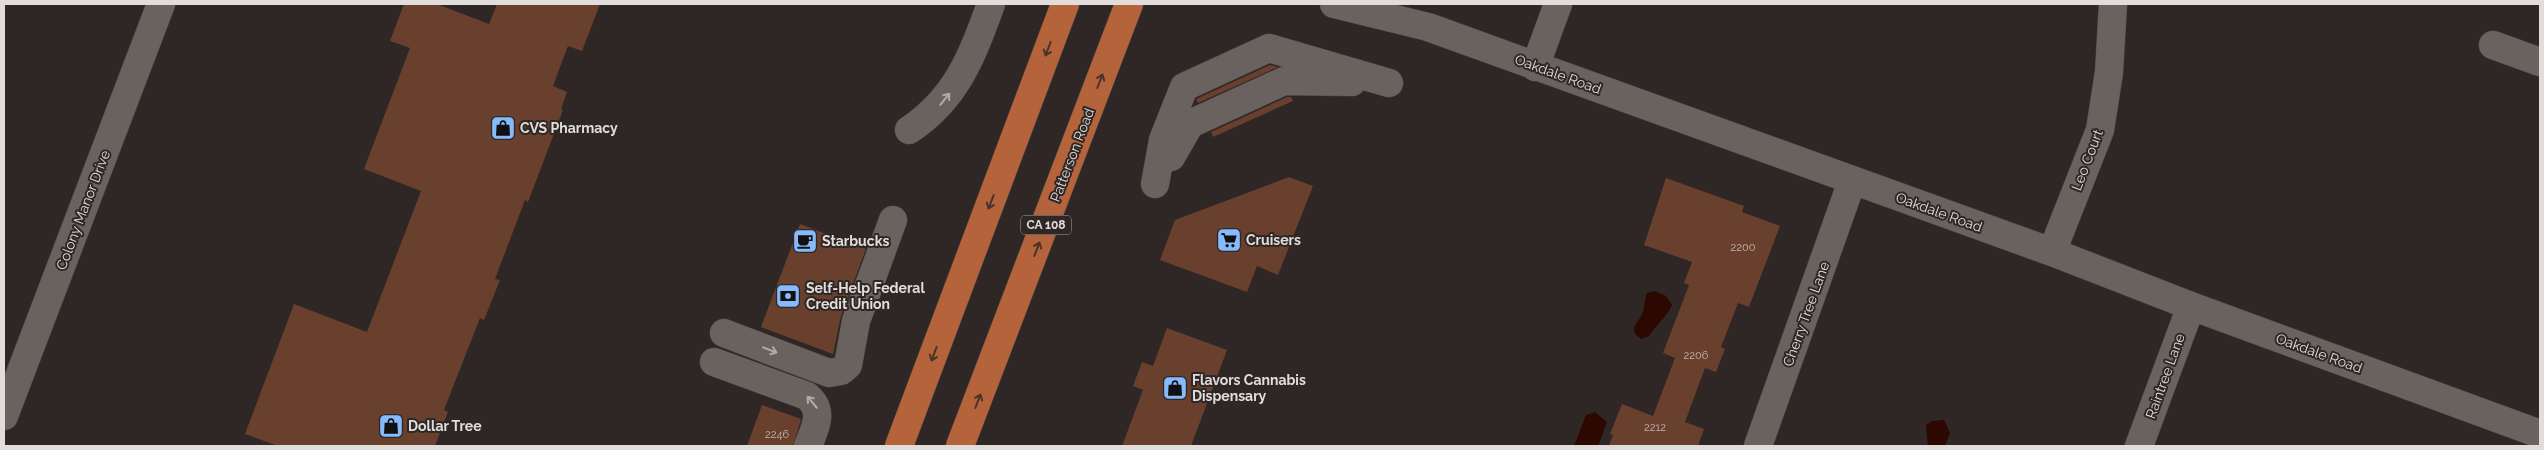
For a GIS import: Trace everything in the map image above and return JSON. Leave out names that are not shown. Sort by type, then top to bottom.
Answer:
[{"type":"main road","points":[[899,446],[1065,4]]},
{"type":"main road","name":"Patterson Road","points":[[960,446],[1128,4]]},
{"type":"street","name":"Colony Manor Drive","points":[[4,416],[161,4]]},
{"type":"street","points":[[909,130],[929,117],[960,80],[991,4]]},
{"type":"street","name":"Oakdale Road","points":[[1334,4],[1428,27],[2052,252],[2191,306],[2540,434]]},
{"type":"street","points":[[1536,67],[1558,4]]},
{"type":"street","name":"Leo Court","points":[[2052,252],[2100,130],[2109,72],[2113,4]]},
{"type":"street","points":[[2493,45],[2540,62]]},
{"type":"street","points":[[1269,48],[1389,83],[1284,81],[1190,124],[1173,154],[1155,184],[1163,140],[1184,87],[1269,48]]},
{"type":"street","name":"Cherry Tree Lane","points":[[1758,446],[1852,181]]},
{"type":"street","points":[[724,333],[829,373],[841,371],[848,365],[856,321],[893,220]]},
{"type":"street","name":"Raintree Lane","points":[[2139,446],[2191,306]]},
{"type":"street","points":[[714,362],[807,396],[814,401],[819,415],[808,446]]},
{"type":"shaded area","points":[[1655,291],[1666,296],[1672,305],[1649,336],[1641,339],[1635,334],[1634,328],[1641,317],[1647,293]]},
{"type":"shaded area","points":[[1595,412],[1607,422],[1598,446],[1574,446],[1586,415]]},
{"type":"shaded area","points":[[1944,420],[1950,433],[1945,446],[1928,446],[1926,425],[1932,421]]},
{"type":"building","points":[[404,4],[437,4],[489,24],[497,4],[600,4],[582,51],[568,46],[553,86],[567,92],[561,109],[563,110],[528,202],[525,200],[495,279],[500,280],[484,320],[480,318],[444,410],[448,412],[435,446],[278,446],[245,434],[294,304],[367,332],[421,191],[364,169],[410,48],[390,41]]},
{"type":"building","points":[[1270,65],[1278,67],[1198,103],[1196,99]]},
{"type":"building","points":[[1287,97],[1291,97],[1293,101],[1213,137],[1211,132]]},
{"type":"building","name":"Cruisers","points":[[1289,177],[1313,186],[1278,275],[1257,266],[1247,292],[1160,260],[1175,220]]},
{"type":"building","points":[[1666,178],[1744,206],[1742,212],[1780,226],[1749,307],[1738,303],[1721,347],[1725,349],[1716,372],[1705,368],[1685,422],[1704,429],[1698,446],[1609,446],[1613,435],[1610,434],[1622,404],[1653,416],[1675,358],[1663,353],[1689,285],[1684,283],[1692,262],[1644,245]]},
{"type":"building","points":[[800,224],[866,249],[841,316],[833,354],[761,327]]},
{"type":"building","name":"Flavors Cannabis Dispensary","points":[[1167,328],[1227,350],[1191,446],[1122,446],[1143,390],[1133,386],[1142,362],[1153,366]]},
{"type":"building","points":[[762,405],[801,419],[793,446],[747,446]]},
{"type":"place","name":"CVS Pharmacy","points":[[503,128]]},
{"type":"place","name":"Cruisers","points":[[1229,240]]},
{"type":"place","name":"Starbucks","points":[[805,241]]},
{"type":"place","name":"Self-Help Federal Credit Union","points":[[788,296]]},
{"type":"place","name":"Flavors Cannabis Dispensary","points":[[1175,388]]},
{"type":"place","name":"Dollar Tree","points":[[391,426]]}]
